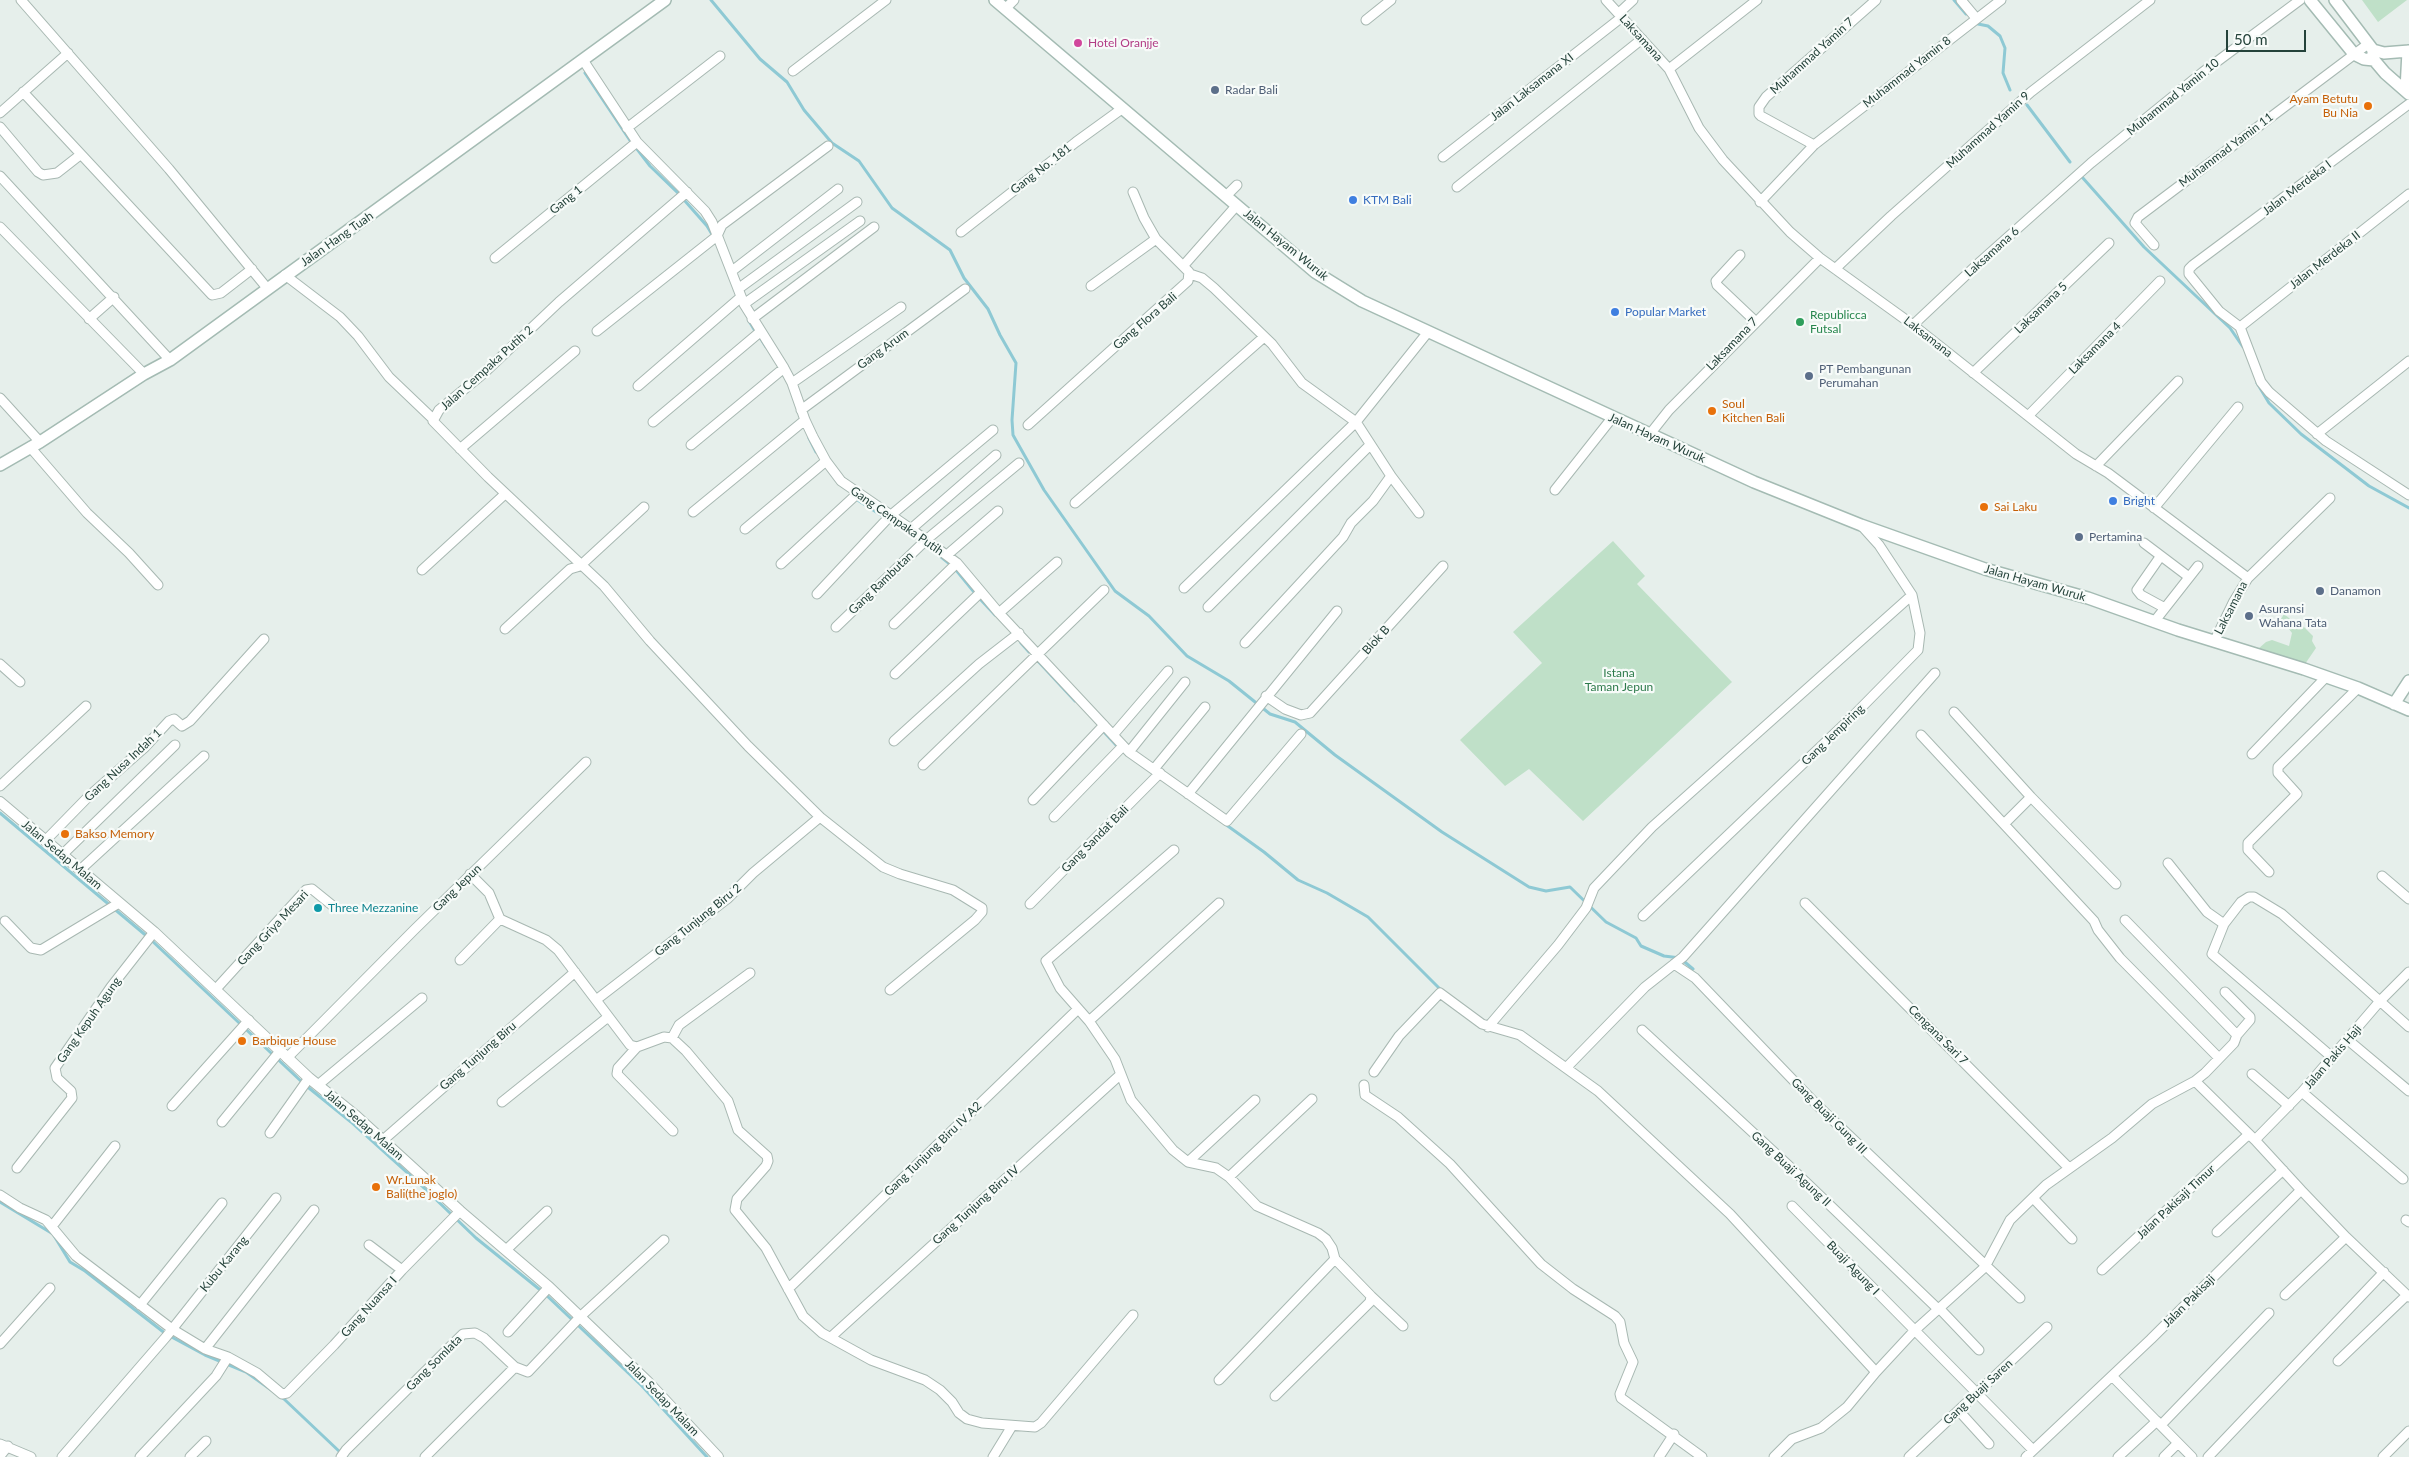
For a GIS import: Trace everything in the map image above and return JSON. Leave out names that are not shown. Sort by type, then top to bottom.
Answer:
[{"type":"main road","name":"Jalan Hang Tuah","points":[[0,465],[35,445],[144,374],[170,360],[285,275],[375,213],[665,0]]},
{"type":"main road","name":"Jalan Hayam Wuruk","points":[[995,0],[1227,195],[1315,272],[1362,301],[1754,482],[1861,525],[1985,569],[2088,598],[2154,622],[2326,676],[2409,710]]},
{"type":"main road","points":[[2310,0],[2354,54],[2371,51],[2384,53],[2409,51],[2408,92]]},
{"type":"main road","points":[[2335,0],[2392,80],[2408,92]]},
{"type":"main road","points":[[2394,704],[2409,681]]},
{"type":"street","points":[[21,0],[168,168],[267,288]]},
{"type":"street","points":[[793,71],[886,0]]},
{"type":"street","points":[[1005,9],[1014,0]]},
{"type":"street","points":[[1366,20],[1392,0]]},
{"type":"street","name":"Laksamana","points":[[1606,0],[1669,69],[1698,128],[1760,202],[1820,258],[1913,325],[2076,454],[2096,466],[2248,578],[2234,601],[2215,640]]},
{"type":"street","name":"Jalan Laksamana XI","points":[[1443,157],[1620,15],[1633,0]]},
{"type":"street","points":[[1669,69],[1757,0]]},
{"type":"street","name":"Muhammad Yamin 7","points":[[1814,145],[1759,114],[1759,106],[1766,97],[1876,0]]},
{"type":"street","points":[[1961,0],[1976,18]]},
{"type":"street","name":"Muhammad Yamin 8","points":[[1760,202],[1814,145],[2001,0]]},
{"type":"street","name":"Muhammad Yamin 9","points":[[1835,270],[1891,216],[2030,92],[2150,0]]},
{"type":"street","name":"Muhammad Yamin 10","points":[[2074,181],[2091,164],[2203,72],[2300,0]]},
{"type":"street","points":[[1457,187],[1642,38]]},
{"type":"street","name":"Muhammad Yamin 11","points":[[2154,245],[2135,223],[2138,217],[2354,54],[2371,51]]},
{"type":"street","points":[[0,113],[68,53]]},
{"type":"street","points":[[627,128],[720,56]]},
{"type":"street","name":"Gang Cempaka Putih","points":[[583,60],[637,142],[705,211],[712,222],[741,297],[752,319],[784,368],[792,383],[805,420],[826,461],[841,481],[890,516],[912,528],[957,563],[980,593],[1126,749],[1227,821],[1301,734]]},
{"type":"street","points":[[23,92],[212,295],[221,293],[252,269]]},
{"type":"street","name":"Jalan Merdeka I","points":[[2240,327],[2219,311],[2189,274],[2189,269],[2193,264],[2409,104]]},
{"type":"street","name":"Gang No. 181","points":[[961,232],[1122,108]]},
{"type":"street","points":[[0,127],[38,172],[43,175],[57,173],[80,155]]},
{"type":"street","name":"Gang 1","points":[[495,258],[637,142]]},
{"type":"street","points":[[597,331],[717,236],[722,225],[828,146]]},
{"type":"street","points":[[1,179],[114,297],[170,360]]},
{"type":"street","name":"Laksamana 6","points":[[1913,325],[1981,261],[2074,181]]},
{"type":"street","points":[[1227,195],[1237,185]]},
{"type":"street","points":[[732,270],[838,190]]},
{"type":"street","name":"Jalan Cempaka Putih 2","points":[[687,192],[559,302],[490,368],[439,410],[434,423],[505,494],[550,533],[580,566],[604,586],[650,641],[748,746],[820,818],[883,867],[953,890],[982,908],[980,916],[890,990]]},
{"type":"street","points":[[1133,192],[1144,218],[1156,239],[1184,265],[1190,274],[1202,278],[1214,288],[1264,337],[1302,383],[1356,422],[1391,476],[1419,513]]},
{"type":"street","name":"Jalan Merdeka II","points":[[2240,327],[2409,194]]},
{"type":"street","points":[[638,386],[741,297],[856,202]]},
{"type":"street","points":[[1184,265],[1237,204]]},
{"type":"street","points":[[741,297],[860,221]]},
{"type":"street","points":[[0,228],[144,374]]},
{"type":"street","points":[[752,319],[874,228]]},
{"type":"street","points":[[1091,286],[1156,239]]},
{"type":"street","name":"Laksamana 5","points":[[1973,373],[2109,242]]},
{"type":"street","points":[[1740,255],[1716,281],[1717,285],[1754,321]]},
{"type":"street","name":"Laksamana 7","points":[[1650,434],[1664,415],[1754,321],[1820,258]]},
{"type":"street","name":"Gang Flora Bali","points":[[1028,425],[1185,286],[1190,274]]},
{"type":"street","points":[[285,275],[340,317],[358,336],[389,377],[434,419]]},
{"type":"street","name":"Laksamana 4","points":[[2029,415],[2160,281]]},
{"type":"street","name":"Gang Arum","points":[[801,410],[965,289]]},
{"type":"street","points":[[89,319],[114,297]]},
{"type":"street","points":[[792,383],[901,307]]},
{"type":"street","points":[[2240,327],[2261,382],[2269,392],[2317,434],[2409,495]]},
{"type":"street","points":[[653,422],[760,332]]},
{"type":"street","points":[[1184,588],[1356,422],[1428,332]]},
{"type":"street","points":[[1075,503],[1264,337]]},
{"type":"street","points":[[460,449],[575,351]]},
{"type":"street","points":[[2317,434],[2409,361]]},
{"type":"street","points":[[691,445],[784,368]]},
{"type":"street","points":[[2096,466],[2178,381]]},
{"type":"street","points":[[0,398],[87,513],[129,553],[158,585]]},
{"type":"street","points":[[2154,508],[2238,407]]},
{"type":"street","points":[[1555,490],[1612,418]]},
{"type":"street","points":[[693,512],[805,420]]},
{"type":"street","points":[[817,594],[890,516],[994,430]]},
{"type":"street","points":[[1208,607],[1370,445]]},
{"type":"street","points":[[912,528],[996,455]]},
{"type":"street","points":[[745,529],[826,461]]},
{"type":"street","name":"Gang Rambutan","points":[[836,627],[926,540],[1019,463]]},
{"type":"street","points":[[1245,643],[1343,537],[1351,523],[1373,501],[1391,476]]},
{"type":"street","points":[[422,570],[505,494]]},
{"type":"street","points":[[781,564],[857,494]]},
{"type":"street","points":[[2248,578],[2330,498]]},
{"type":"street","points":[[505,629],[570,569],[580,566],[644,507]]},
{"type":"street","points":[[947,555],[998,511]]},
{"type":"street","name":"Gang Jempiring","points":[[1643,916],[1853,716],[1918,650],[1920,633],[1912,595],[1890,560],[1861,525]]},
{"type":"street","points":[[2144,543],[2189,578]]},
{"type":"street","points":[[2160,556],[2137,590],[2141,595],[2165,608]]},
{"type":"street","points":[[999,613],[1058,562]]},
{"type":"street","points":[[894,624],[957,563]]},
{"type":"street","name":"Blok B","points":[[1264,698],[1301,715],[1310,713],[1443,566]]},
{"type":"street","points":[[2154,622],[2198,566]]},
{"type":"street","points":[[923,765],[1036,653],[1104,590]]},
{"type":"street","points":[[894,674],[980,593]]},
{"type":"street","points":[[1488,1027],[1558,945],[1588,904],[1594,888],[1652,827],[1912,595]]},
{"type":"street","points":[[1188,794],[1254,710],[1337,611]]},
{"type":"street","points":[[894,741],[979,664],[1019,634]]},
{"type":"street","name":"Gang Nusa Indah 1","points":[[45,841],[86,798],[145,747],[169,721],[174,720],[182,726],[190,721],[264,639]]},
{"type":"street","points":[[0,664],[20,682]]},
{"type":"street","points":[[1113,735],[1168,672]]},
{"type":"street","points":[[1566,1068],[1645,987],[1678,961],[1935,673]]},
{"type":"street","points":[[2252,754],[2326,676]]},
{"type":"street","points":[[1054,818],[1126,749],[1185,682]]},
{"type":"street","points":[[2269,872],[2248,850],[2248,843],[2297,794],[2278,773],[2278,767],[2358,688]]},
{"type":"street","points":[[0,786],[86,706]]},
{"type":"street","name":"Gang Sandat Bali","points":[[1030,904],[1157,771],[1205,707]]},
{"type":"street","points":[[1954,712],[2031,797],[2116,884]]},
{"type":"street","points":[[1033,800],[1104,725]]},
{"type":"street","points":[[1921,735],[2094,921],[2098,930],[2120,958],[2219,1058]]},
{"type":"street","points":[[62,855],[175,745]]},
{"type":"street","points":[[80,870],[204,756]]},
{"type":"street","name":"Gang Jepun","points":[[222,1122],[280,1056],[586,762]]},
{"type":"street","points":[[2004,824],[2031,797]]},
{"type":"street","name":"Jalan Sedap Malam","points":[[0,802],[80,870],[151,937],[216,989],[280,1056],[309,1083],[382,1141],[456,1215],[506,1250],[544,1292],[647,1381],[718,1457]]},
{"type":"street","name":"Gang Tunjung Biru 2","points":[[596,1000],[727,899],[753,873],[820,818]]},
{"type":"street","points":[[1174,850],[1046,961],[1060,988],[1088,1021],[1115,1059],[1126,1090],[1140,1112],[1150,1121],[1173,1150],[1188,1162],[1216,1168],[1229,1177],[1258,1206],[1318,1232],[1332,1248],[1334,1259],[1403,1326]]},
{"type":"street","points":[[2168,863],[2207,912],[2224,924]]},
{"type":"street","points":[[470,874],[488,892],[500,919],[546,940],[558,950],[630,1045],[637,1047]]},
{"type":"street","points":[[2382,876],[2409,898]]},
{"type":"street","name":"Gang Griya Mesari","points":[[216,989],[306,890],[312,889],[333,906]]},
{"type":"street","points":[[2333,1058],[2212,954],[2224,924],[2241,902],[2252,897],[2282,914],[2409,1027]]},
{"type":"street","points":[[1088,1021],[1219,902]]},
{"type":"street","name":"Cengana Sari 7","points":[[1805,903],[2069,1168]]},
{"type":"street","points":[[5,921],[31,948],[41,950],[117,904]]},
{"type":"street","points":[[460,960],[500,919]]},
{"type":"street","points":[[2125,920],[2237,1034]]},
{"type":"street","name":"Gang Kepuh Agung","points":[[17,1168],[72,1098],[72,1092],[56,1078],[55,1068],[111,987],[151,937]]},
{"type":"street","name":"Gang Buaji Gung III","points":[[1678,961],[1817,1105],[1985,1267],[2020,1298]]},
{"type":"street","name":"Gang Tunjung Biru","points":[[382,1141],[575,972]]},
{"type":"street","name":"Jalan Pakis Haji","points":[[2252,1137],[2289,1106],[2333,1058],[2380,1001],[2409,972]]},
{"type":"street","points":[[672,1038],[679,1025],[750,973]]},
{"type":"street","points":[[1774,1457],[1792,1439],[1821,1428],[1851,1402],[1914,1331],[1985,1267],[2010,1220],[2033,1198],[2069,1168],[2112,1138],[2152,1104],[2195,1082],[2234,1043],[2237,1034],[2246,1028],[2250,1017],[2225,992]]},
{"type":"street","points":[[1374,1072],[1399,1036],[1440,993],[1488,1027],[1520,1035],[1598,1091],[1730,1214],[1876,1372]]},
{"type":"street","points":[[270,1133],[309,1083],[422,998]]},
{"type":"street","name":"Gang Tunjung Biru IV A2","points":[[788,1289],[1077,1010]]},
{"type":"street","points":[[502,1102],[608,1017]]},
{"type":"street","points":[[172,1106],[247,1022]]},
{"type":"street","name":"Gang Buaji Agung II","points":[[1642,1030],[1788,1165],[1938,1308],[1979,1350]]},
{"type":"street","points":[[673,1131],[617,1074],[618,1068],[637,1047],[664,1037],[672,1038],[686,1051],[728,1102],[738,1130],[767,1156],[766,1166],[735,1202],[735,1210],[766,1248],[804,1316],[813,1327],[871,1360],[925,1380],[940,1390],[952,1402],[959,1413],[967,1419],[982,1423],[1012,1426],[1038,1426],[1133,1315]]},
{"type":"street","points":[[2348,1040],[2409,1091]]},
{"type":"street","name":"Gang Tunjung Biru IV","points":[[831,1336],[1121,1074]]},
{"type":"street","points":[[2252,1074],[2289,1106]]},
{"type":"street","points":[[2195,1082],[2252,1137],[2346,1237],[2408,1296],[2338,1361]]},
{"type":"street","points":[[1364,1085],[1365,1095],[1398,1118],[1450,1164],[1541,1264],[1573,1289],[1615,1316],[1620,1322],[1624,1344],[1634,1362],[1620,1396],[1674,1434],[1702,1457]]},
{"type":"street","points":[[2302,1092],[2403,1178]]},
{"type":"street","points":[[1229,1177],[1312,1098]]},
{"type":"street","points":[[1188,1162],[1254,1100]]},
{"type":"street","name":"Jalan Pakisaji Timur","points":[[2102,1270],[2252,1137]]},
{"type":"street","points":[[53,1226],[115,1146]]},
{"type":"street","points":[[2217,1232],[2283,1170]]},
{"type":"street","name":"Jalan Pakisaji","points":[[2026,1457],[2112,1376],[2301,1190]]},
{"type":"street","points":[[0,1195],[53,1226],[66,1246],[76,1256],[140,1305],[169,1333],[205,1349],[226,1361],[216,1376],[140,1457]]},
{"type":"street","name":"Kubu Karang","points":[[62,1457],[169,1333],[276,1198]]},
{"type":"street","points":[[2033,1198],[2072,1239]]},
{"type":"street","points":[[140,1305],[222,1203]]},
{"type":"street","name":"Buaji Agung I","points":[[1792,1206],[2033,1450]]},
{"type":"street","points":[[205,1349],[314,1210]]},
{"type":"street","points":[[506,1250],[547,1212]]},
{"type":"street","name":"Gang Nuansa I","points":[[226,1361],[257,1373],[278,1392],[286,1393],[456,1215]]},
{"type":"street","points":[[2285,1295],[2346,1237]]},
{"type":"street","points":[[425,1457],[515,1366],[528,1372],[576,1321],[664,1240]]},
{"type":"street","points":[[369,1245],[402,1270]]},
{"type":"street","points":[[1219,1380],[1334,1259]]},
{"type":"street","points":[[2208,1457],[2384,1272]]},
{"type":"street","points":[[0,1344],[50,1288]]},
{"type":"street","points":[[508,1332],[544,1292]]},
{"type":"street","points":[[1275,1396],[1370,1302],[1371,1296]]},
{"type":"street","points":[[2118,1457],[2159,1423],[2269,1313]]},
{"type":"street","name":"Gang Buaji Saren","points":[[1909,1457],[2047,1327]]},
{"type":"street","name":"Gang Somlata","points":[[343,1454],[463,1334],[475,1333],[484,1338],[515,1366]]},
{"type":"street","points":[[2112,1376],[2192,1457]]},
{"type":"street","points":[[1959,1411],[1989,1444]]},
{"type":"street","points":[[993,1457],[1012,1426]]},
{"type":"street","points":[[2383,1457],[2409,1431]]},
{"type":"street","points":[[1658,1457],[1674,1434]]},
{"type":"street","points":[[190,1457],[206,1441]]},
{"type":"street","points":[[2164,1457],[2178,1443]]},
{"type":"street","points":[[0,1456],[4,1445],[31,1457]]},
{"type":"street","points":[[1917,1450],[1924,1457]]},
{"type":"green space","points":[[2362,0],[2407,0],[2378,22]]},
{"type":"green space","name":"Istana Taman Jepun","points":[[1613,541],[1645,576],[1637,584],[1732,682],[1583,821],[1529,769],[1505,786],[1460,740],[1542,663],[1513,632]]},
{"type":"green space","points":[[2284,614],[2294,622],[2301,624],[2313,636],[2312,641],[2316,648],[2305,664],[2260,653],[2258,649],[2266,642],[2272,640],[2289,646],[2292,633],[2281,619]]},
{"type":"waterway","points":[[711,0],[760,59],[787,82],[804,110],[832,143],[859,161],[892,208],[950,250],[964,278],[988,309],[1016,363],[1012,420],[1013,435],[1044,490],[1115,591],[1149,616],[1187,656],[1229,681],[1270,714],[1295,722],[1335,755],[1442,832],[1529,887],[1546,891],[1570,887],[1606,922],[1636,938],[1641,946],[1664,956],[1680,958],[1693,969]]},
{"type":"waterway","points":[[1954,0],[1966,14]]},
{"type":"waterway","points":[[1978,24],[1988,26],[2000,36],[2005,48],[2003,73],[2010,90]]},
{"type":"waterway","points":[[585,73],[631,142]]},
{"type":"waterway","points":[[2027,105],[2070,162]]},
{"type":"waterway","points":[[637,149],[650,166],[680,195]]},
{"type":"waterway","points":[[2082,177],[2144,247],[2230,328],[2243,347]]},
{"type":"waterway","points":[[685,201],[707,226],[713,236]]},
{"type":"waterway","points":[[749,321],[755,331]]},
{"type":"waterway","points":[[759,336],[766,347]]},
{"type":"waterway","points":[[2257,383],[2269,403],[2301,434],[2369,486],[2409,508]]},
{"type":"waterway","points":[[809,438],[816,452]]},
{"type":"waterway","points":[[856,499],[884,517]]},
{"type":"waterway","points":[[890,521],[900,527]]},
{"type":"waterway","points":[[930,548],[951,565]]},
{"type":"waterway","points":[[956,570],[974,592]]},
{"type":"waterway","points":[[981,600],[995,615]]},
{"type":"waterway","points":[[1021,643],[1029,652]]},
{"type":"waterway","points":[[1036,659],[1075,701]]},
{"type":"waterway","points":[[1104,732],[1116,745]]},
{"type":"waterway","points":[[0,813],[149,938],[304,1084],[351,1122],[476,1238],[544,1293],[642,1386],[707,1457]]},
{"type":"waterway","points":[[1225,824],[1264,852],[1298,880],[1327,893],[1368,917],[1441,990]]},
{"type":"waterway","points":[[0,1202],[53,1234],[70,1262],[85,1271],[166,1334],[205,1355],[246,1372],[284,1399],[341,1453]]},
{"type":"place","name":"Hotel Oranjje","points":[[1078,43]]},
{"type":"place","name":"Radar Bali","points":[[1215,90]]},
{"type":"place","name":"Ayam Betutu Bu Nia","points":[[2368,106]]},
{"type":"place","name":"KTM Bali","points":[[1353,200]]},
{"type":"place","name":"Popular Market","points":[[1615,312]]},
{"type":"place","name":"Republicca Futsal","points":[[1800,322]]},
{"type":"place","name":"PT Pembangunan Perumahan","points":[[1809,376]]},
{"type":"place","name":"Soul Kitchen Bali","points":[[1712,411]]},
{"type":"place","name":"Bright","points":[[2113,501]]},
{"type":"place","name":"Sai Laku","points":[[1984,507]]},
{"type":"place","name":"Pertamina","points":[[2079,537]]},
{"type":"place","name":"Danamon","points":[[2320,591]]},
{"type":"place","name":"Asuransi Wahana Tata","points":[[2249,616]]},
{"type":"place","name":"Bakso Memory","points":[[65,834]]},
{"type":"place","name":"Three Mezzanine","points":[[318,908]]},
{"type":"place","name":"Barbique House","points":[[242,1041]]},
{"type":"place","name":"Wr.Lunak Bali(the joglo)","points":[[376,1187]]}]
